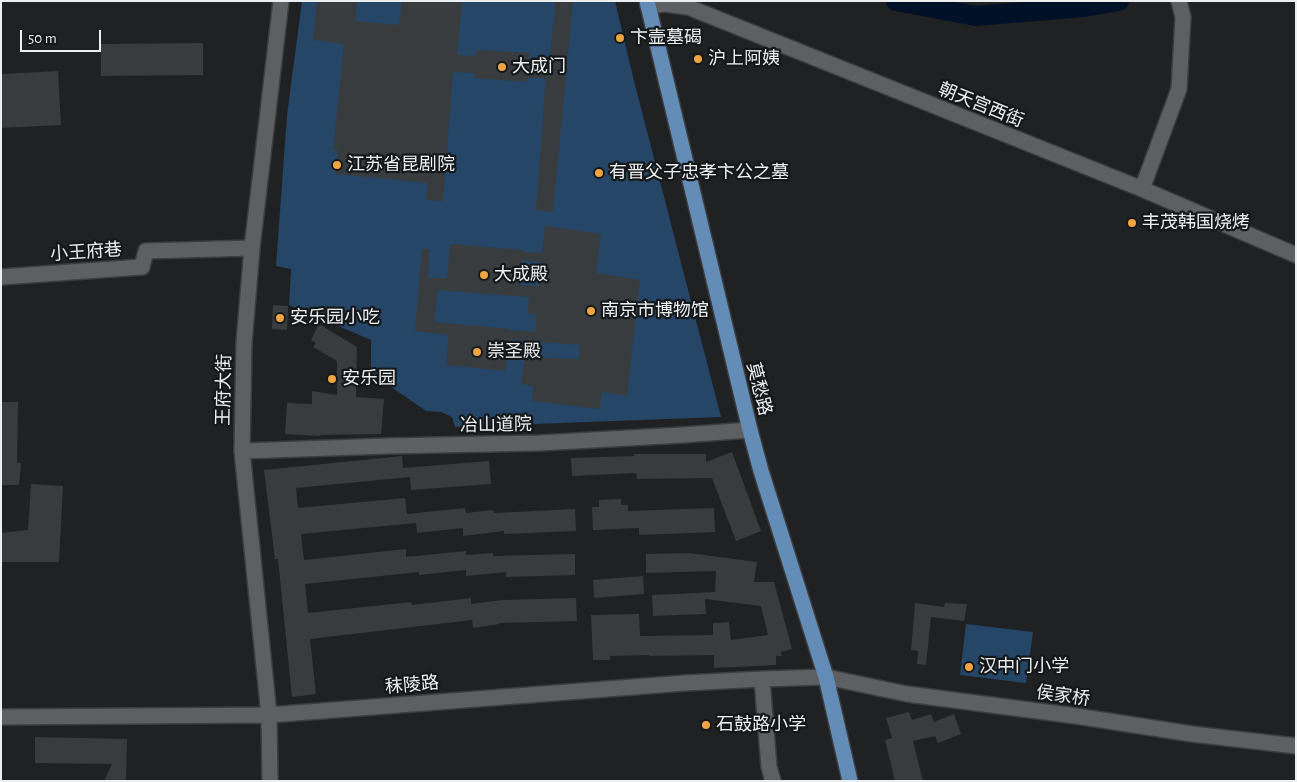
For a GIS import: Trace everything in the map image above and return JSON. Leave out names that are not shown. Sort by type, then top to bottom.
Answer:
[{"type":"main road","name":"莫愁路","points":[[648,4],[750,430],[761,471],[826,677],[850,781]]},
{"type":"street","name":"王府大街","points":[[270,781],[269,715],[242,451],[244,343],[252,248],[281,1]]},
{"type":"street","points":[[1142,189],[1179,89],[1183,17],[1179,1]]},
{"type":"street","name":"朝天宫西街","points":[[648,4],[688,6],[1142,189],[1296,255]]},
{"type":"street","name":"小王府巷","points":[[1,277],[142,267],[146,251],[252,248]]},
{"type":"street","name":"冶山道院","points":[[242,451],[538,443],[750,430]]},
{"type":"street","name":"秣陵路","points":[[1,717],[269,715],[520,695],[762,679],[826,677]]},
{"type":"street","name":"侯家桥","points":[[826,677],[907,694],[1076,716],[1192,734],[1296,746]]},
{"type":"street","points":[[762,679],[769,767],[774,781]]},
{"type":"shaded area","points":[[302,1],[615,1],[721,417],[455,427],[452,417],[441,412],[426,411],[371,373],[371,340],[289,305],[291,269],[276,266],[287,115]]},
{"type":"shaded area","points":[[966,624],[1033,632],[1026,683],[960,675]]},
{"type":"building","points":[[317,1],[357,1],[355,21],[399,25],[402,1],[462,1],[457,55],[476,56],[477,50],[530,53],[529,61],[549,62],[556,1],[573,1],[553,212],[536,210],[546,78],[528,78],[528,82],[475,78],[475,73],[453,72],[443,201],[426,200],[428,183],[336,174],[338,150],[333,150],[344,44],[313,40]]},
{"type":"building","points":[[203,43],[203,75],[101,76],[101,44]]},
{"type":"building","points":[[58,71],[61,125],[1,128],[1,74]]},
{"type":"building","points":[[545,226],[601,234],[596,273],[640,280],[627,396],[602,392],[600,409],[532,401],[533,386],[521,384],[525,357],[579,359],[580,345],[509,339],[505,371],[446,365],[449,335],[415,331],[422,249],[429,249],[428,278],[447,278],[450,244],[542,253]],"holes":[[[522,260],[541,262],[539,286],[520,285]],[[437,290],[529,297],[528,314],[536,314],[535,332],[435,322]]]},
{"type":"building","name":"安乐园小吃","points":[[273,305],[288,306],[287,330],[272,329]]},
{"type":"building","points":[[319,324],[357,347],[356,397],[384,399],[381,434],[320,436],[285,434],[287,403],[312,404],[312,391],[337,395],[337,361],[313,347],[316,343],[311,340]]},
{"type":"building","points":[[1,402],[18,402],[17,463],[21,463],[19,485],[1,485]]},
{"type":"building","points":[[732,452],[761,531],[736,541],[712,478],[637,479],[636,473],[572,476],[571,458],[634,456],[634,454],[706,454],[706,462]]},
{"type":"building","points":[[402,456],[403,468],[489,461],[491,484],[411,490],[410,477],[296,488],[298,508],[405,498],[407,514],[465,508],[466,513],[493,510],[494,513],[575,509],[576,531],[504,534],[504,531],[463,536],[463,528],[417,533],[416,523],[301,534],[304,560],[406,549],[406,557],[466,551],[466,555],[493,553],[493,556],[575,554],[575,575],[506,577],[506,572],[466,576],[466,570],[419,575],[419,572],[305,584],[308,613],[411,602],[412,605],[471,598],[471,604],[502,600],[576,598],[577,621],[499,623],[473,628],[472,620],[310,639],[316,694],[292,697],[278,559],[275,559],[264,470]]},
{"type":"building","points":[[31,484],[63,486],[59,562],[1,562],[1,533],[28,530]]},
{"type":"building","points":[[621,499],[621,505],[628,505],[628,511],[714,508],[715,532],[639,535],[639,528],[593,530],[592,507],[599,507],[599,500]]},
{"type":"building","points":[[689,553],[757,562],[754,582],[774,582],[792,649],[781,652],[782,656],[776,656],[776,665],[714,668],[714,655],[610,656],[610,660],[593,660],[591,615],[639,614],[640,636],[713,635],[713,623],[729,622],[731,640],[768,635],[761,606],[705,599],[706,614],[653,616],[652,595],[715,592],[716,571],[646,573],[646,554]]},
{"type":"building","points":[[643,576],[644,594],[594,598],[593,580]]},
{"type":"building","points":[[915,603],[944,607],[945,603],[967,604],[964,621],[931,617],[926,665],[917,664],[918,651],[911,650]]},
{"type":"building","points":[[909,712],[912,720],[931,714],[934,722],[954,714],[961,734],[938,743],[935,736],[913,741],[923,781],[895,781],[885,740],[892,738],[886,718]]},
{"type":"building","points":[[35,737],[127,739],[126,781],[104,781],[112,764],[35,763]]},
{"type":"waterway","points":[[896,1],[976,16],[1084,7],[1119,1]]},
{"type":"place","name":"卞壸墓碣","points":[[620,38]]},
{"type":"place","name":"沪上阿姨","points":[[698,59]]},
{"type":"place","name":"大成门","points":[[502,67]]},
{"type":"place","name":"江苏省昆剧院","points":[[337,165]]},
{"type":"place","name":"有晋父子忠孝卞公之墓","points":[[599,173]]},
{"type":"place","name":"丰茂韩国烧烤","points":[[1132,223]]},
{"type":"place","name":"大成殿","points":[[484,275]]},
{"type":"place","name":"南京市博物馆","points":[[591,311]]},
{"type":"place","name":"安乐园小吃","points":[[280,318]]},
{"type":"place","name":"崇圣殿","points":[[477,352]]},
{"type":"place","name":"安乐园","points":[[332,379]]},
{"type":"place","name":"汉中门小学","points":[[969,667]]},
{"type":"place","name":"石鼓路小学","points":[[706,725]]}]
